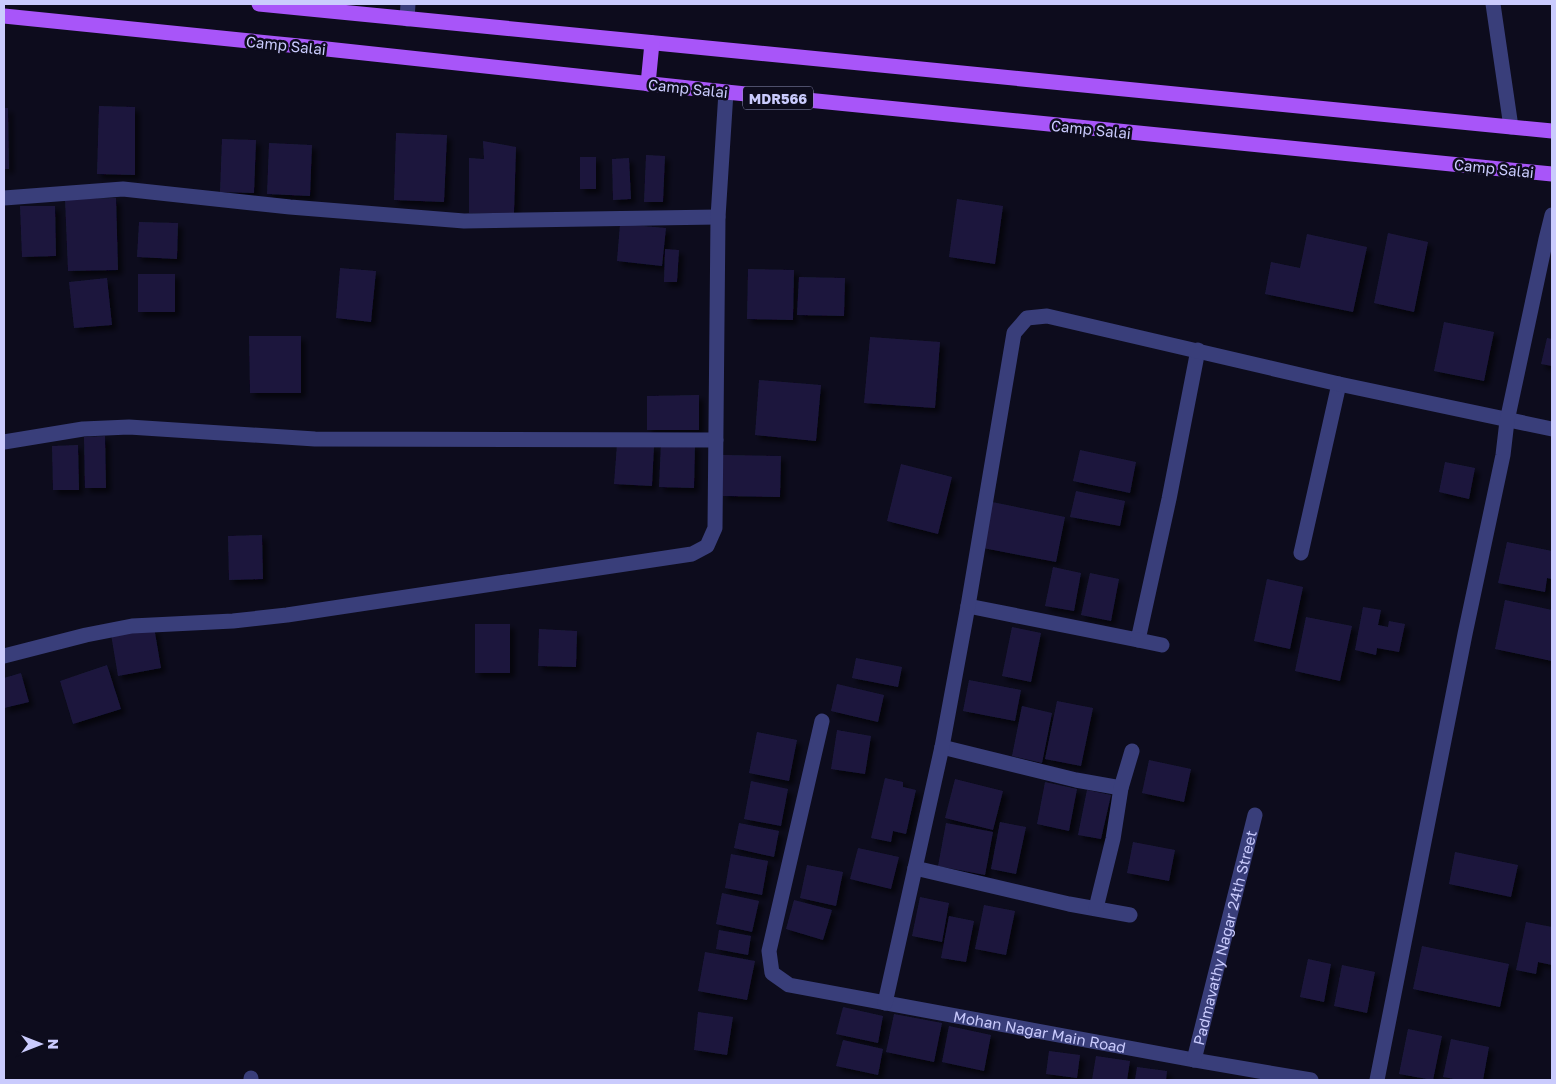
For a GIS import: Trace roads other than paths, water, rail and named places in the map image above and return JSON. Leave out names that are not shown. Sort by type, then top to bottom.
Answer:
[{"type":"main road","points":[[258,4],[407,11],[652,43],[1552,131]]},
{"type":"main road","name":"Camp Salai","points":[[4,16],[726,92],[1552,174]]},
{"type":"main road","points":[[648,84],[652,43]]},
{"type":"street","points":[[1493,4],[1511,127]]},
{"type":"street","points":[[4,656],[86,635],[132,626],[233,621],[287,615],[692,554],[707,546],[715,528],[718,217],[726,92]]},
{"type":"street","points":[[4,198],[123,189],[290,207],[464,221],[718,217]]},
{"type":"street","points":[[1377,1080],[1463,644],[1503,455],[1507,421],[1552,216]]},
{"type":"street","points":[[886,1003],[942,746],[968,606],[1014,333],[1027,318],[1047,316],[1339,384],[1552,429]]},
{"type":"street","points":[[1138,640],[1198,350]]},
{"type":"street","points":[[1301,553],[1339,384]]},
{"type":"street","points":[[4,442],[83,429],[129,427],[315,439],[716,440]]},
{"type":"street","points":[[968,606],[1162,645]]},
{"type":"street","name":"Mohan Nagar Main Road","points":[[822,721],[769,951],[772,973],[789,986],[1311,1080]]},
{"type":"street","points":[[942,746],[1076,780],[1121,788]]},
{"type":"street","points":[[1096,908],[1113,839],[1121,788],[1132,751]]},
{"type":"street","name":"Padmavathy Nagar 24th Street","points":[[1194,1060],[1255,815]]},
{"type":"street","points":[[915,868],[1070,904],[1130,915]]}]
